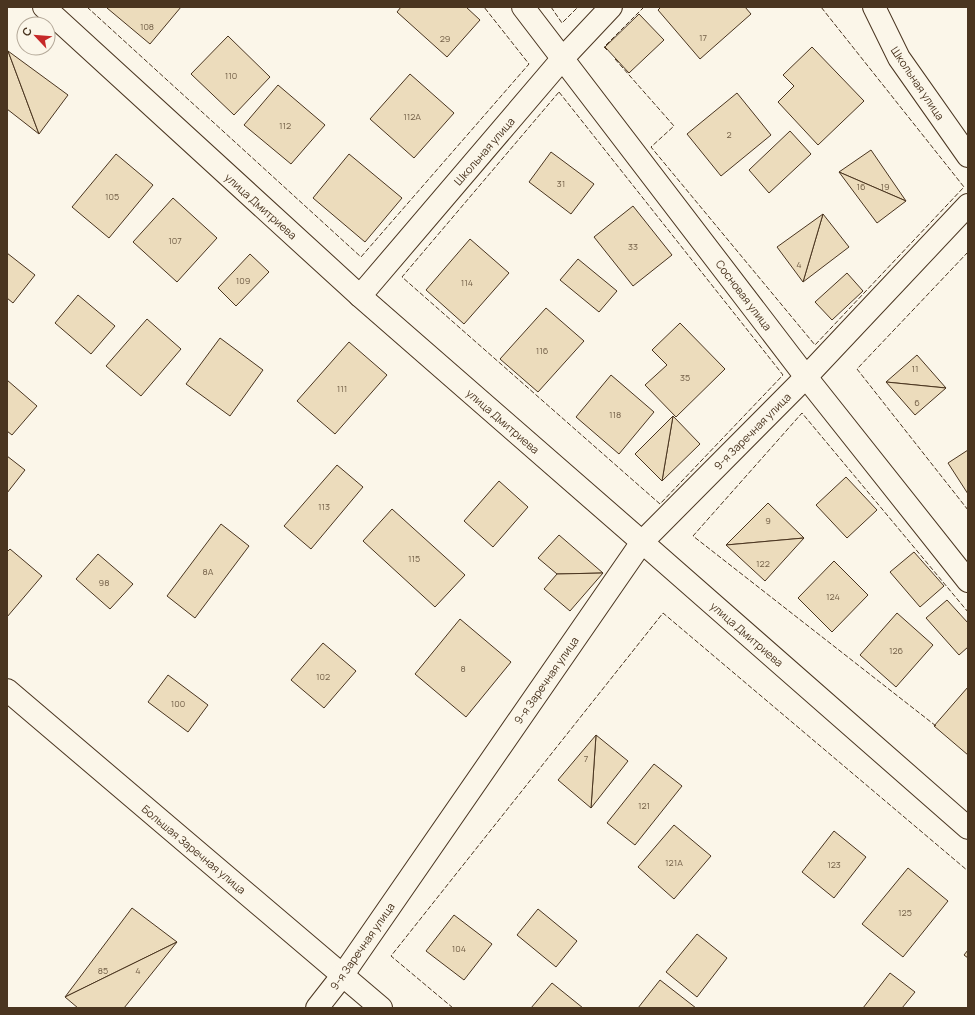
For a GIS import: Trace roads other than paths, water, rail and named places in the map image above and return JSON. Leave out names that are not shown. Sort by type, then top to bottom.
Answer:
[{"type":"street","name":"улица Дмитриева","points":[[44,7],[360,296],[968,828]]},
{"type":"street","name":"Сосновая улица","points":[[523,7],[806,377],[968,581]]},
{"type":"street","name":"Школьная улица","points":[[360,296],[563,58],[611,7]]},
{"type":"street","name":"Школьная улица","points":[[874,7],[899,58],[968,156]]},
{"type":"street","name":"9-я Заречная улица","points":[[317,1008],[342,976],[642,542],[806,377],[968,205]]},
{"type":"street","name":"Большая Заречная улица","points":[[7,690],[381,1008]]}]
